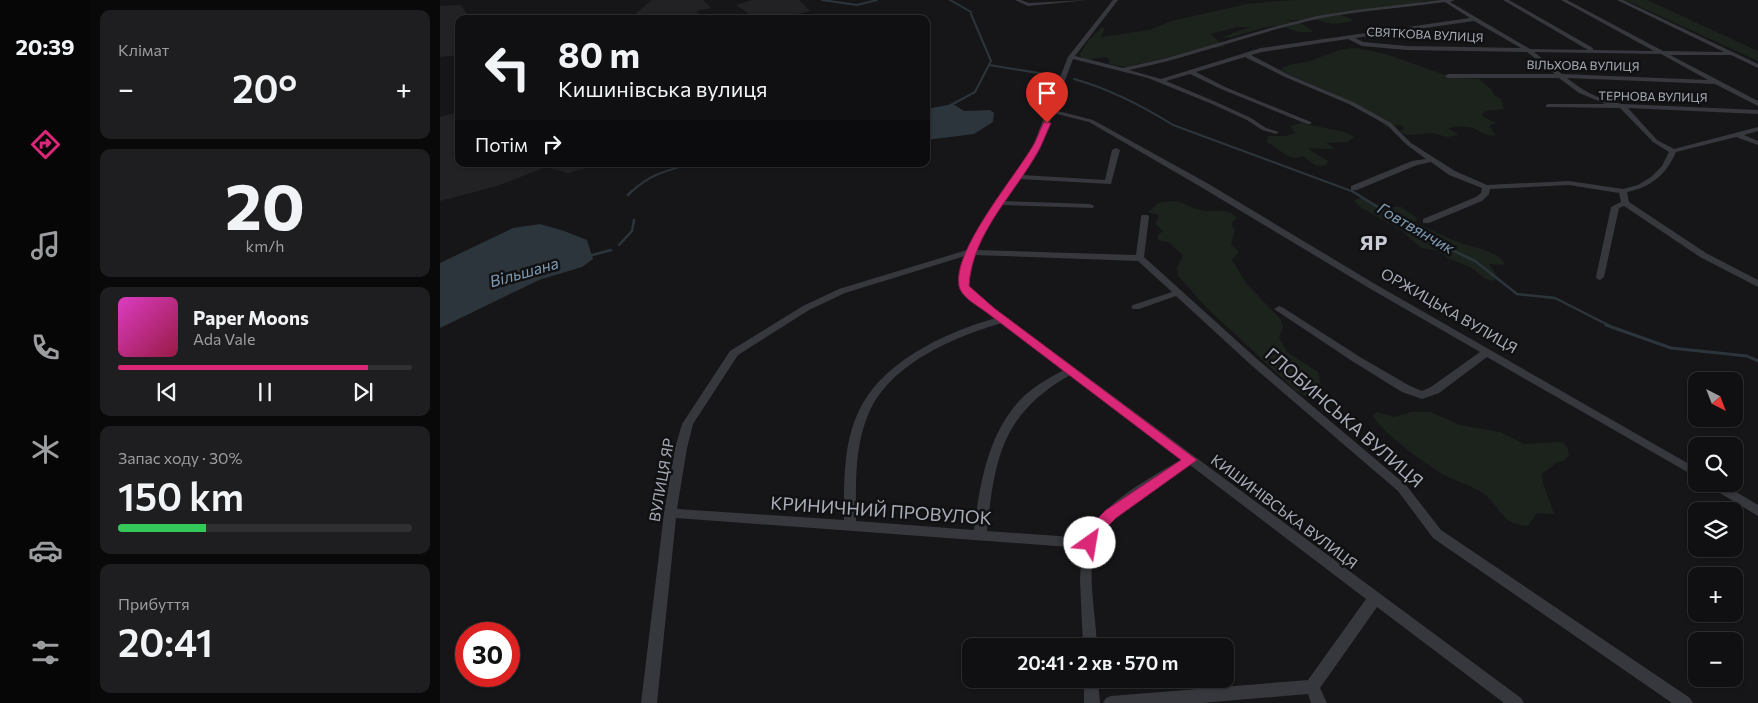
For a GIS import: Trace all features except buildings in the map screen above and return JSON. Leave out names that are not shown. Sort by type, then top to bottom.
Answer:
[{"type":"street","points":[[1017,0],[1028,5],[1086,0]]},
{"type":"street","name":"КИШИНІВСЬКА ВУЛИЦЯ","points":[[1116,0],[1072,57],[1036,148],[999,203],[970,252],[964,279],[967,292],[1516,703]]},
{"type":"street","points":[[1125,69],[1171,60],[1241,36],[1308,19],[1451,0]]},
{"type":"street","points":[[1451,0],[1447,2],[1528,50],[1558,76],[1590,97],[1622,106],[1655,141],[1673,151],[1758,128]]},
{"type":"street","points":[[1505,0],[1593,50]]},
{"type":"street","points":[[1563,0],[1664,52],[1758,104]]},
{"type":"street","points":[[1619,0],[1674,24],[1730,54],[1758,66]]},
{"type":"street","points":[[1349,37],[1475,19]]},
{"type":"street","name":"СВЯТКОВА ВУЛИЦЯ","points":[[1161,81],[1271,48],[1349,37],[1362,44],[1381,46],[1730,54]]},
{"type":"street","points":[[1246,55],[1287,76],[1351,103],[1392,127],[1400,137],[1431,160],[1452,173],[1486,187],[1569,183],[1623,191],[1637,188],[1659,175],[1666,168],[1673,151]]},
{"type":"street","points":[[1072,57],[1125,69],[1161,81],[1243,116],[1264,129],[1276,132]]},
{"type":"street","points":[[1191,72],[1223,88],[1309,123]]},
{"type":"street","name":"ВІЛЬХОВА ВУЛИЦЯ","points":[[1448,76],[1558,76],[1717,82]]},
{"type":"street","name":"ТЕРНОВА ВУЛИЦЯ","points":[[1548,106],[1622,106],[1758,112]]},
{"type":"street","name":"ОРЖИЦЬКА ВУЛИЦЯ","points":[[1052,111],[1090,121],[1204,185],[1372,286],[1688,468]]},
{"type":"street","points":[[1736,134],[1758,143]]},
{"type":"street","points":[[1017,177],[1108,182],[1116,150]]},
{"type":"street","points":[[1354,188],[1414,163],[1431,160]]},
{"type":"street","points":[[1426,221],[1479,198],[1485,194],[1486,187]]},
{"type":"street","points":[[1623,191],[1625,203],[1703,255],[1758,284]]},
{"type":"street","points":[[999,203],[1090,206]]},
{"type":"street","points":[[1600,277],[1608,252],[1609,232],[1615,207],[1625,203]]},
{"type":"street","points":[[1140,258],[1145,217]]},
{"type":"street","name":"ВУЛИЦЯ ЯР","points":[[649,703],[670,513],[681,448],[688,424],[734,353],[806,308],[842,292],[970,252],[1140,258]]},
{"type":"street","name":"ГЛОБИНСЬКА ВУЛИЦЯ","points":[[1140,258],[1254,362],[1402,488],[1437,534],[1685,703]]},
{"type":"street","points":[[1136,307],[1177,292]]},
{"type":"street","points":[[1279,309],[1309,330],[1381,374],[1406,389],[1422,395],[1435,390],[1487,352]]},
{"type":"street","points":[[850,526],[849,483],[854,440],[862,414],[882,383],[896,370],[935,346],[987,323],[1004,320]]},
{"type":"street","points":[[980,535],[984,489],[993,458],[1011,417],[1040,388],[1071,370]]},
{"type":"street","points":[[1090,638],[1087,563],[1090,543],[1095,530],[1111,514],[1190,460]]},
{"type":"street","points":[[1727,492],[1758,511]]},
{"type":"street","name":"КРИНИЧНИЙ ПРОВУЛОК","points":[[670,513],[1090,543]]},
{"type":"street","points":[[1312,687],[1375,598]]},
{"type":"street","points":[[1111,703],[1312,687]]},
{"type":"street","points":[[1312,687],[1319,703]]},
{"type":"street","points":[[1091,688],[1092,703]]},
{"type":"shaded area","points":[[652,0],[703,0],[711,8],[696,11],[700,15],[636,15],[636,13]]},
{"type":"shaded area","points":[[752,0],[799,0],[810,11],[795,15],[751,15],[736,5]]},
{"type":"shaded area","points":[[1294,0],[1446,0],[1423,1],[1419,5],[1341,15],[1352,19],[1351,22],[1333,24],[1317,20],[1286,20],[1301,23],[1313,31],[1308,32],[1298,32],[1285,27],[1271,26],[1229,38],[1222,37],[1251,27],[1238,27],[1210,34],[1225,47],[1208,48],[1126,67],[1109,64],[1109,59],[1106,57],[1086,60],[1079,55],[1088,41],[1102,27],[1105,28],[1101,37],[1150,30],[1171,21],[1247,4]]},
{"type":"shaded area","points":[[1625,0],[1647,0],[1758,51],[1758,61]]},
{"type":"shaded area","points":[[461,5],[467,14],[455,15],[455,55],[440,57],[440,6]]},
{"type":"shaded area","points":[[1356,48],[1386,54],[1454,78],[1479,79],[1491,89],[1494,95],[1501,99],[1504,109],[1485,111],[1482,116],[1496,123],[1489,126],[1496,136],[1464,127],[1448,128],[1459,135],[1447,137],[1432,133],[1406,135],[1400,131],[1405,128],[1401,125],[1386,127],[1378,119],[1352,103],[1280,70],[1287,66],[1310,61],[1337,51]]},
{"type":"shaded area","points":[[455,113],[455,167],[546,167],[497,186],[440,201],[440,117]]},
{"type":"shaded area","points":[[1301,123],[1344,132],[1354,137],[1347,142],[1326,143],[1334,149],[1307,148],[1328,161],[1326,165],[1322,166],[1313,164],[1303,156],[1295,158],[1288,156],[1267,142],[1268,136],[1286,136],[1295,133],[1290,126]]},
{"type":"shaded area","points":[[546,167],[590,167],[568,173]]},
{"type":"shaded area","points":[[1363,197],[1383,207],[1401,207],[1417,218],[1415,223],[1452,240],[1492,253],[1503,260],[1505,265],[1489,264],[1498,277],[1493,281],[1484,278],[1472,268],[1448,258],[1439,251],[1421,248],[1401,230],[1360,207],[1354,201]]},
{"type":"shaded area","points":[[1174,201],[1205,211],[1229,212],[1237,218],[1231,223],[1235,231],[1231,244],[1239,252],[1232,260],[1246,283],[1281,320],[1283,327],[1279,338],[1288,353],[1318,372],[1322,393],[1320,396],[1304,395],[1295,390],[1208,309],[1178,276],[1177,268],[1183,255],[1168,242],[1158,240],[1158,235],[1163,231],[1155,224],[1159,215],[1148,212],[1158,203]]},
{"type":"shaded area","points":[[1377,412],[1395,417],[1411,412],[1431,412],[1460,425],[1500,432],[1524,444],[1562,442],[1567,447],[1569,455],[1564,461],[1557,462],[1542,474],[1543,483],[1554,514],[1537,513],[1528,526],[1512,522],[1484,494],[1442,474],[1404,447],[1377,422],[1373,415]]},
{"type":"water","points":[[953,104],[964,111],[990,110],[994,113],[993,122],[974,134],[930,140],[930,108]]},
{"type":"water","points":[[540,224],[587,240],[593,259],[582,267],[539,280],[440,328],[440,263],[513,228]]},
{"type":"waterway","name":"Вільшана","points":[[822,0],[857,5],[877,0]]},
{"type":"waterway","name":"Вільшана","points":[[950,0],[971,12]]},
{"type":"waterway","name":"Вільшана","points":[[949,106],[975,92],[991,61],[971,14]]},
{"type":"waterway","name":"Говтвянчик","points":[[989,65],[1063,77]]},
{"type":"waterway","name":"Говтвянчик","points":[[1074,79],[1125,98],[1173,125],[1353,192]]},
{"type":"waterway","name":"Вільшана","points":[[631,192],[645,181],[680,167]]},
{"type":"waterway","name":"Вільшана","points":[[628,195],[631,192]]},
{"type":"waterway","name":"Говтвянчик","points":[[1353,192],[1425,237],[1475,261],[1517,294],[1555,298],[1610,326]]},
{"type":"waterway","name":"Вільшана","points":[[619,245],[632,231],[634,220]]},
{"type":"waterway","name":"Вільшана","points":[[589,256],[611,250]]},
{"type":"waterway","name":"Говтвянчик","points":[[1606,325],[1671,348],[1747,356],[1758,361]]},
{"type":"district","name":"ЯР","points":[[1374,243]]},
{"type":"route","points":[[1047,123],[1028,162],[999,203],[970,252],[965,269],[964,286],[967,292],[990,310],[1190,460],[1111,514],[1095,530],[1090,543]]}]
